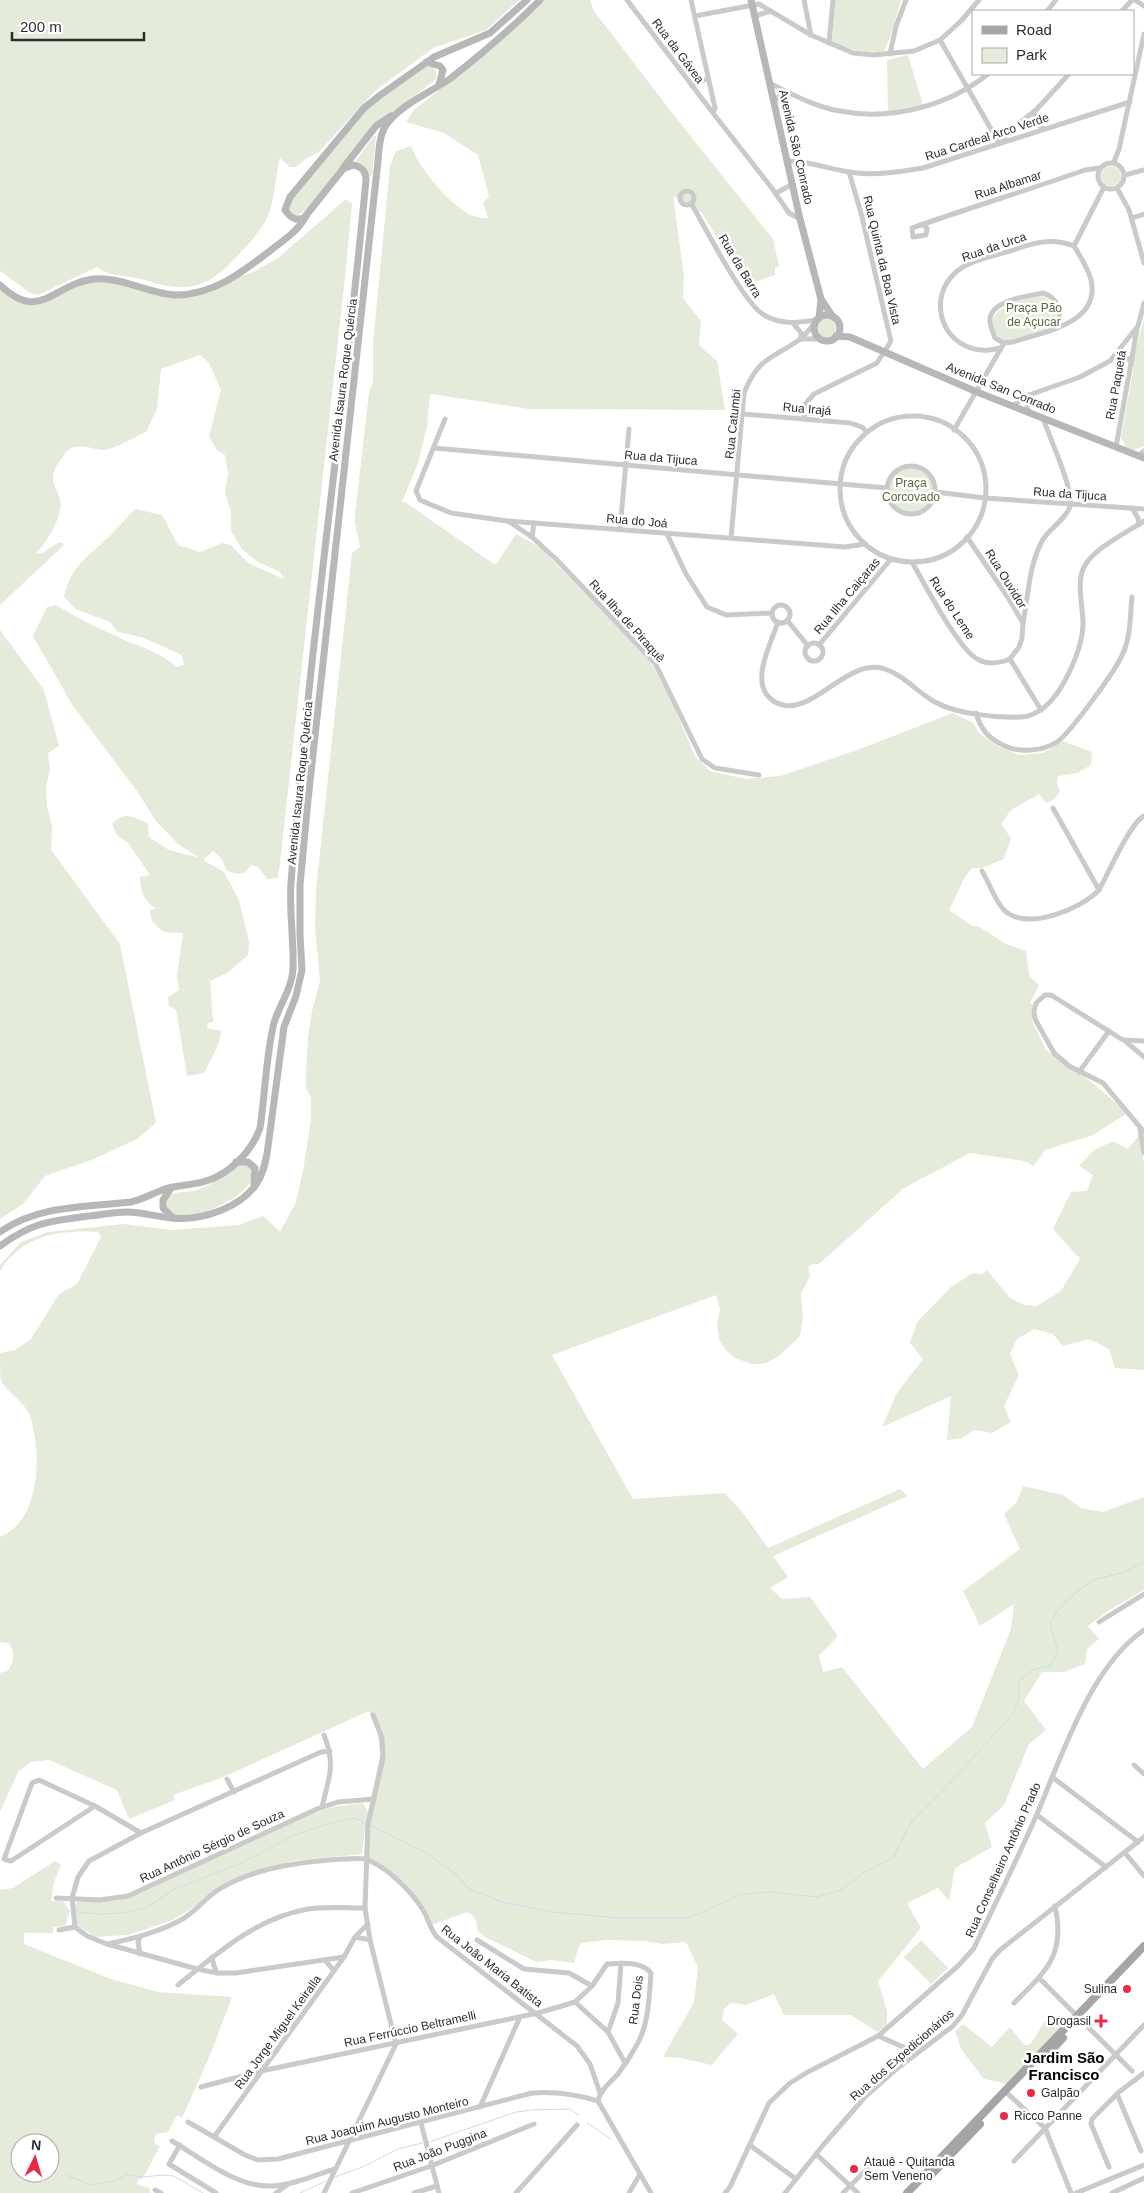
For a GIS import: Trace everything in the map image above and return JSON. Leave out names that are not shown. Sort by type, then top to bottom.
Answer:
[{"type":"main road","points":[[289,236],[292,227],[290,217],[285,210],[290,197],[364,108],[434,57],[490,33],[527,0]]},
{"type":"main road","name":"Avenida Isaura Roque Quércia","points":[[0,285],[19,300],[39,302],[72,286],[92,279],[132,285],[153,292],[176,295],[196,292],[219,285],[241,273],[296,230],[376,126],[439,85],[484,52],[540,0]]},
{"type":"main road","name":"Avenida São Conrado","points":[[751,2],[800,220],[821,299],[833,317]]},
{"type":"main road","points":[[426,62],[440,66],[443,70],[439,85]]},
{"type":"main road","name":"Avenida Isaura Roque Quércia","points":[[0,1246],[20,1232],[44,1222],[126,1212],[174,1218],[214,1213],[236,1202],[252,1189],[262,1173],[267,1154],[284,1027],[296,996],[302,970],[300,885],[377,170],[382,133],[398,112]]},
{"type":"main road","name":"Avenida Isaura Roque Quércia","points":[[0,1232],[25,1219],[47,1211],[131,1202],[171,1188],[205,1182],[218,1177],[252,1146],[260,1128],[274,1024],[287,994],[293,970],[291,884],[296,812],[355,298],[366,180],[365,172],[358,166],[353,165],[343,169]]},
{"type":"main road","points":[[290,217],[300,219],[307,216]]},
{"type":"main road","name":"Avenida São Conrado","points":[[817,320],[821,299]]},
{"type":"main road","points":[[825,315],[833,317],[839,327],[836,336],[828,340],[820,339],[814,330],[817,320],[825,315]]},
{"type":"main road","name":"Avenida San Conrado","points":[[839,327],[850,337],[977,392],[1116,447],[1142,455]]},
{"type":"main road","name":"Avenida San Conrado","points":[[836,336],[850,337]]},
{"type":"main road","points":[[236,1162],[248,1162],[255,1168],[256,1173],[252,1189]]},
{"type":"main road","points":[[171,1188],[163,1200],[163,1208],[174,1218]]},
{"type":"main road","points":[[914,2193],[1144,1946]]},
{"type":"main road","points":[[907,2193],[1144,1953]]},
{"type":"street","name":"Rua da Gávea","points":[[627,0],[776,193],[789,213],[800,220]]},
{"type":"street","name":"Rua da Gávea","points":[[691,0],[707,79],[715,108],[713,113]]},
{"type":"street","points":[[804,0],[811,35]]},
{"type":"street","points":[[829,43],[833,0]]},
{"type":"street","points":[[890,54],[896,26],[906,0]]},
{"type":"street","points":[[695,16],[751,2],[759,4],[811,35],[852,54],[873,55],[914,51],[940,40],[980,0]]},
{"type":"street","points":[[1121,0],[1127,5]]},
{"type":"street","points":[[1123,10],[1134,0],[1144,6]]},
{"type":"street","points":[[755,16],[760,12],[771,11]]},
{"type":"street","points":[[1114,162],[1119,149],[1144,34]]},
{"type":"street","points":[[940,40],[1000,143],[1007,133],[1035,110],[1068,75]]},
{"type":"street","points":[[769,82],[788,92],[840,112],[886,114],[928,105],[969,88],[987,75]]},
{"type":"street","points":[[692,86],[707,79]]},
{"type":"street","points":[[774,102],[782,94],[788,92]]},
{"type":"street","name":"Rua Cardeal Arco Verde","points":[[788,161],[798,161],[849,172],[890,173],[923,168],[950,161],[1000,143],[1130,102]]},
{"type":"street","points":[[1035,110],[1035,124],[1044,129]]},
{"type":"street","points":[[1114,162],[1123,168],[1125,176],[1123,183],[1117,188],[1110,189],[1104,187],[1099,180],[1100,168],[1106,163],[1114,162]]},
{"type":"street","name":"Rua Albamar","points":[[923,225],[1085,170],[1100,168]]},
{"type":"street","points":[[1125,176],[1144,170]]},
{"type":"street","name":"Rua Quinta da Boa Vista","points":[[849,172],[861,213],[890,341],[884,352]]},
{"type":"street","points":[[776,193],[793,184]]},
{"type":"street","points":[[1055,328],[1060,320],[1060,312],[1054,299],[1043,293],[998,306],[992,312],[990,320],[995,338],[1004,343],[1013,342],[1055,328],[1080,317],[1091,297],[1090,278],[1074,246],[1104,187]]},
{"type":"street","points":[[1117,188],[1125,200],[1132,218],[1144,263]]},
{"type":"street","name":"Rua da Barra","points":[[691,203],[746,297],[762,315],[792,323],[817,320]]},
{"type":"street","points":[[1132,218],[1144,214]]},
{"type":"street","name":"Rua da Urca","points":[[1001,348],[985,351],[970,348],[953,338],[943,322],[940,311],[940,299],[947,282],[961,268],[972,263],[1039,242],[1055,240],[1074,246]]},
{"type":"street","name":"Rua Paquetá","points":[[1116,447],[1132,352],[1144,304]]},
{"type":"street","name":"Rua Catumbi","points":[[731,538],[744,393],[760,364],[801,339],[817,320]]},
{"type":"street","points":[[792,323],[801,333],[801,339],[820,339]]},
{"type":"street","name":"Rua Paquetá","points":[[1012,406],[1029,395],[1092,372],[1116,356],[1138,326]]},
{"type":"street","points":[[954,430],[1004,343]]},
{"type":"street","points":[[1122,348],[1132,352]]},
{"type":"street","points":[[804,419],[806,404],[814,394],[877,363],[884,352]]},
{"type":"street","points":[[1116,356],[1131,360]]},
{"type":"street","points":[[1029,395],[1027,408],[1030,413]]},
{"type":"street","name":"Rua Irajá","points":[[743,414],[850,423],[862,427],[867,432]]},
{"type":"street","points":[[908,417],[924,418],[941,422],[967,441],[982,465],[985,480],[985,498],[980,517],[967,537],[956,548],[930,560],[912,562],[891,559],[871,550],[849,525],[843,511],[840,484],[845,461],[852,448],[867,432],[885,422],[908,417]]},
{"type":"street","points":[[1023,624],[1037,552],[1042,540],[1067,513],[1071,504],[1065,478],[1043,418]]},
{"type":"street","points":[[434,448],[445,419]]},
{"type":"street","points":[[620,529],[629,429]]},
{"type":"street","name":"Rua da Tijuca","points":[[434,448],[887,488]]},
{"type":"street","name":"Rua do Joá","points":[[434,448],[416,491],[420,500],[451,513],[507,521],[667,534],[845,547],[864,544]]},
{"type":"street","points":[[912,466],[927,471],[932,477],[935,492],[933,500],[922,511],[906,513],[893,505],[887,488],[892,475],[898,470],[912,466]]},
{"type":"street","name":"Rua da Tijuca","points":[[935,492],[985,498],[1144,509]]},
{"type":"street","points":[[778,622],[761,677],[762,686],[774,702],[786,706],[799,705],[854,673],[876,667],[898,676],[937,703],[950,708],[976,713],[1022,717],[1041,710],[1056,696],[1082,643],[1081,582],[1083,569],[1089,559],[1141,523],[1132,508]]},
{"type":"street","name":"Rua Ilha de Piraquê","points":[[507,521],[532,537],[558,560],[654,663],[702,759],[715,768],[759,775]]},
{"type":"street","points":[[532,537],[534,523]]},
{"type":"street","points":[[667,534],[682,566],[707,607],[726,615],[772,613]]},
{"type":"street","name":"Rua Ouvidor","points":[[967,537],[1023,624],[1019,647],[1010,659]]},
{"type":"street","name":"Rua Ilha Caiçaras","points":[[819,645],[891,559]]},
{"type":"street","name":"Rua do Leme","points":[[912,562],[958,637],[972,655],[989,663],[1010,659]]},
{"type":"street","points":[[976,713],[985,734],[1010,748],[1026,750],[1056,743],[1072,726],[1116,667],[1127,642],[1132,597]]},
{"type":"street","points":[[772,613],[777,606],[783,605],[789,611],[787,620]]},
{"type":"street","points":[[1014,608],[1027,605]]},
{"type":"street","points":[[772,613],[772,617],[778,622]]},
{"type":"street","points":[[778,622],[787,620]]},
{"type":"street","points":[[787,620],[808,646]]},
{"type":"street","points":[[812,644],[819,645],[822,650],[822,656],[818,660],[812,661],[806,656],[805,650],[808,646],[812,644]]},
{"type":"street","points":[[1010,659],[1041,710]]},
{"type":"street","points":[[1053,808],[1099,890]]},
{"type":"street","points":[[982,871],[1003,909],[1012,915],[1022,918],[1056,916],[1093,896],[1099,890],[1132,828],[1139,818],[1144,816]]},
{"type":"street","points":[[1144,1057],[1124,1040],[1051,995],[1045,995],[1036,1003],[1035,1019],[1054,1054],[1079,1072],[1103,1083],[1144,1132]]},
{"type":"street","points":[[1079,1072],[1109,1031]]},
{"type":"street","points":[[1124,1040],[1144,1041]]},
{"type":"street","points":[[1139,1125],[1144,1153]]},
{"type":"street","points":[[1099,1622],[1144,1594]]},
{"type":"street","name":"Rua Conselheiro Antônio Prado","points":[[725,2193],[751,2146],[769,2103],[790,2084],[806,2073],[878,2036],[959,1965],[974,1948],[1037,1815],[1056,1763],[1080,1716],[1114,1657],[1129,1640],[1144,1630]]},
{"type":"street","points":[[324,2193],[396,2044],[370,1940],[366,1908],[368,1824],[383,1758],[382,1738],[373,1715]]},
{"type":"street","points":[[322,1807],[332,1766],[330,1751],[324,1735]]},
{"type":"street","points":[[75,1928],[72,1898],[78,1877],[89,1861],[141,1833],[321,1752],[330,1751]]},
{"type":"street","points":[[1134,1766],[1144,1774]]},
{"type":"street","points":[[1052,1777],[1138,1842]]},
{"type":"street","points":[[227,1779],[234,1792]]},
{"type":"street","points":[[95,1806],[11,1861],[6,1861],[4,1856],[32,1782],[39,1780],[95,1806],[141,1833]]},
{"type":"street","name":"Rua Antônio Sérgio de Souza","points":[[56,1898],[100,1900],[128,1896],[322,1807],[338,1802],[374,1799]]},
{"type":"street","points":[[1037,1815],[1106,1867]]},
{"type":"street","points":[[127,1824],[133,1838]]},
{"type":"street","name":"Rua dos Expedicionários","points":[[785,2193],[865,2097],[917,2053],[953,2026],[962,2015],[992,1959],[1000,1950],[1144,1837]]},
{"type":"street","points":[[1124,1854],[1144,1876]]},
{"type":"street","points":[[107,1944],[140,1938],[182,1920],[217,1891],[234,1882],[292,1864],[323,1860],[366,1859]]},
{"type":"street","name":"Rua João Maria Batista","points":[[366,1859],[390,1874],[410,1893],[424,1911],[431,1930],[437,1937],[538,2013],[578,2046],[590,2064],[600,2093]]},
{"type":"street","points":[[1014,2003],[1039,1978],[1052,1959],[1058,1938],[1059,1926],[1055,1906]]},
{"type":"street","points":[[178,1985],[240,1936],[258,1926],[308,1909],[366,1908]]},
{"type":"street","name":"Rua Jorge Miguel Keiralla","points":[[214,2137],[344,1957],[356,1937],[368,1924]]},
{"type":"street","points":[[59,1930],[75,1928],[87,1936],[107,1944],[218,1973],[236,1973],[344,1957]]},
{"type":"street","points":[[356,1937],[370,1940]]},
{"type":"street","points":[[140,1938],[138,1942],[140,1954]]},
{"type":"street","points":[[477,1940],[524,1969],[569,1973],[592,1986]]},
{"type":"street","points":[[212,1957],[218,1973]]},
{"type":"street","points":[[325,1960],[334,1971]]},
{"type":"street","name":"Rua Ferrúccio Beltramelli","points":[[201,2087],[261,2072],[538,2013],[575,2002],[592,1986],[607,1964]]},
{"type":"street","name":"Rua Dois","points":[[600,2093],[637,2046],[646,2019],[652,1973],[644,1967],[607,1964]]},
{"type":"street","points":[[608,2032],[618,2003],[621,1964]]},
{"type":"street","points":[[1039,1978],[1132,2070]]},
{"type":"street","points":[[575,2002],[608,2032],[625,2063]]},
{"type":"street","points":[[480,2107],[520,2016]]},
{"type":"street","points":[[1014,2161],[1144,2025]]},
{"type":"street","points":[[878,2036],[917,2053]]},
{"type":"street","points":[[1109,2167],[1091,2124],[1092,2119],[1117,2094],[1144,2073]]},
{"type":"street","name":"Rua Joaquim Augusto Monteiro","points":[[188,2122],[245,2156],[258,2160],[278,2159],[421,2124],[532,2093],[573,2094],[598,2102]]},
{"type":"street","points":[[600,2093],[598,2102],[651,2193]]},
{"type":"street","points":[[1008,2094],[1045,2128],[1071,2193]]},
{"type":"street","points":[[1117,2094],[1141,2151]]},
{"type":"street","points":[[421,2124],[439,2193]]},
{"type":"street","name":"Rua João Puggina","points":[[352,2193],[431,2166],[534,2124]]},
{"type":"street","points":[[516,2193],[577,2124]]},
{"type":"street","points":[[172,2141],[240,2181],[258,2186],[289,2183],[335,2169]]},
{"type":"street","points":[[180,2146],[169,2164],[216,2193]]},
{"type":"street","points":[[751,2146],[796,2178]]},
{"type":"street","points":[[816,2154],[858,2193]]},
{"type":"street","points":[[1076,2193],[1144,2165]]},
{"type":"street","points":[[844,2193],[870,2166]]},
{"type":"street","points":[[629,2193],[640,2174]]},
{"type":"street","points":[[1112,2193],[1144,2178]]},
{"type":"street","points":[[276,2193],[289,2183]]},
{"type":"street","points":[[414,2193],[437,2186]]},
{"type":"street","points":[[1090,2187],[1092,2193]]},
{"type":"green space","points":[[0,0],[519,0],[486,30],[433,48],[375,91],[318,153],[307,158],[296,167],[290,167],[280,158],[272,204],[262,227],[230,263],[208,280],[197,285],[173,287],[107,273],[97,267],[38,295],[30,293],[0,271]]},
{"type":"green space","points":[[544,0],[590,0],[594,11],[773,239],[779,266],[775,268],[775,275],[747,285],[702,213],[673,196],[684,276],[683,298],[701,321],[699,345],[717,361],[725,410],[529,409],[430,394],[427,427],[418,463],[402,502],[405,502],[494,564],[497,563],[516,534],[541,548],[650,660],[673,705],[695,756],[710,771],[746,779],[780,776],[857,750],[953,713],[973,723],[979,733],[997,746],[1019,755],[1043,753],[1063,741],[1092,752],[1091,765],[1077,773],[1058,776],[1057,783],[1060,791],[1054,800],[1046,803],[1039,794],[1011,810],[1001,824],[1011,838],[1004,859],[982,868],[972,868],[965,877],[949,910],[972,926],[978,926],[1006,944],[1026,951],[1029,976],[1039,985],[1030,1003],[1033,1005],[1032,1021],[1046,1050],[1079,1072],[1128,1113],[1093,1135],[1045,1150],[1034,1166],[1024,1161],[970,1153],[904,1188],[819,1264],[813,1264],[808,1267],[810,1276],[801,1294],[803,1316],[800,1336],[779,1356],[766,1363],[752,1364],[735,1358],[726,1350],[719,1340],[717,1323],[720,1309],[716,1295],[552,1355],[633,1499],[725,1493],[743,1513],[768,1548],[900,1489],[908,1496],[773,1556],[788,1577],[770,1588],[782,1599],[810,1597],[838,1636],[819,1656],[823,1672],[842,1667],[923,1769],[972,1727],[1011,1629],[1014,1604],[980,1626],[963,1591],[1020,1549],[1004,1514],[1017,1502],[1023,1486],[1063,1495],[1081,1508],[1103,1512],[1144,1497],[1144,1590],[1109,1610],[1088,1626],[1099,1639],[1087,1649],[1085,1664],[1064,1672],[1042,1672],[1024,1701],[1046,1730],[1029,1744],[1004,1805],[985,1823],[992,1847],[955,1868],[949,1901],[938,1888],[907,1903],[921,1928],[878,1981],[887,2011],[887,2025],[877,2032],[851,2015],[784,2015],[774,1994],[746,2005],[731,2003],[724,2009],[722,2020],[738,2034],[712,2065],[681,2058],[663,2057],[694,2002],[698,1967],[686,1942],[662,1944],[645,1941],[606,1940],[582,1943],[579,1946],[574,1963],[551,1960],[536,1962],[485,1937],[477,1930],[474,1917],[467,1912],[432,1925],[399,1879],[364,1855],[367,1815],[362,1854],[292,1861],[242,1877],[173,1920],[128,1935],[95,1937],[77,1925],[74,1908],[76,1903],[81,1901],[115,1901],[127,1898],[313,1813],[332,1807],[363,1803],[368,1812],[380,1755],[378,1734],[369,1711],[221,1778],[173,1795],[175,1800],[129,1819],[117,1790],[49,1760],[31,1762],[18,1772],[0,1812],[0,1673],[9,1670],[13,1656],[9,1643],[0,1642],[0,1537],[14,1529],[24,1516],[31,1501],[37,1466],[34,1431],[30,1416],[24,1406],[1,1380],[0,1353],[15,1350],[31,1339],[59,1294],[77,1284],[101,1237],[99,1232],[69,1232],[43,1237],[19,1249],[0,1271],[0,1265],[21,1242],[48,1232],[123,1224],[172,1230],[239,1225],[263,1216],[280,1232],[296,1202],[311,1119],[311,1098],[306,1088],[308,1037],[312,1011],[320,981],[315,927],[316,890],[352,553],[360,547],[355,514],[369,393],[373,381],[373,344],[390,166],[396,151],[411,146],[421,166],[448,198],[468,213],[488,218],[483,203],[489,196],[478,155],[444,133],[406,122],[414,110],[493,48]]},
{"type":"green space","points":[[835,0],[901,0],[884,51],[857,51],[832,42]]},
{"type":"green space","points":[[908,55],[923,105],[888,111],[887,60]]},
{"type":"green space","points":[[427,65],[433,67],[437,74],[435,80],[388,116],[304,212],[296,215],[289,211],[288,203],[365,110]]},
{"type":"green space","points":[[374,136],[376,136],[372,176],[367,175],[355,162]]},
{"type":"green space","points":[[1111,166],[1118,169],[1121,176],[1118,183],[1111,186],[1104,183],[1101,176],[1104,169]]},
{"type":"green space","points":[[346,199],[352,204],[345,277],[278,878],[267,879],[258,867],[251,865],[246,872],[238,874],[227,871],[221,858],[213,851],[203,860],[224,872],[239,900],[249,942],[248,955],[227,973],[210,981],[213,1022],[208,1023],[207,1028],[221,1031],[219,1043],[204,1073],[187,1076],[176,1010],[169,1006],[168,997],[179,990],[177,976],[183,933],[163,932],[152,921],[150,910],[156,909],[148,902],[144,895],[140,877],[150,875],[128,843],[117,835],[112,824],[121,817],[133,817],[148,823],[149,837],[169,850],[200,858],[179,845],[156,821],[137,791],[73,706],[33,636],[47,607],[56,605],[101,629],[160,655],[177,667],[184,665],[182,655],[141,637],[118,632],[110,622],[75,609],[64,596],[67,585],[82,561],[111,535],[135,509],[162,515],[178,545],[200,552],[223,543],[231,545],[248,563],[284,579],[280,572],[258,562],[242,549],[231,531],[231,512],[225,493],[228,474],[225,455],[217,450],[209,436],[221,390],[209,363],[200,355],[161,369],[157,409],[146,432],[108,449],[99,450],[81,446],[72,448],[65,453],[53,476],[53,482],[60,498],[60,511],[50,534],[36,554],[44,552],[61,542],[64,545],[0,605],[0,285],[29,302],[92,279],[176,295],[253,272],[278,258]]},
{"type":"green space","name":"Praça Pão de Açucar","points":[[1041,296],[1051,302],[1055,310],[1055,320],[1048,329],[1007,341],[997,335],[993,328],[996,314],[1009,304],[1026,298]]},
{"type":"green space","points":[[826,318],[833,321],[836,328],[833,335],[826,338],[819,335],[816,328],[819,321]]},
{"type":"green space","points":[[1144,319],[1144,446],[1132,451],[1127,450],[1121,437],[1133,371],[1133,359]]},
{"type":"green space","name":"Praça Corcovado","points":[[907,468],[915,468],[927,474],[933,490],[927,506],[915,512],[907,512],[895,506],[889,494],[889,486],[895,474]]},
{"type":"green space","points":[[0,630],[44,690],[59,746],[48,753],[50,769],[46,787],[47,806],[52,826],[51,850],[120,944],[156,1123],[137,1139],[94,1159],[45,1176],[23,1204],[0,1219]]},
{"type":"green space","points":[[1139,1135],[1144,1163],[1144,1370],[1115,1368],[1109,1349],[1089,1339],[1063,1346],[1053,1334],[1034,1329],[1017,1339],[1010,1354],[1019,1375],[1004,1406],[1011,1422],[992,1433],[974,1430],[962,1438],[947,1440],[951,1396],[882,1427],[897,1393],[923,1359],[910,1343],[917,1322],[951,1287],[973,1273],[981,1275],[987,1270],[1010,1298],[1024,1305],[1037,1306],[1061,1291],[1080,1259],[1053,1229],[1071,1192],[1087,1191],[1093,1175],[1079,1166],[1094,1150],[1113,1141],[1128,1149]]},
{"type":"green space","points":[[244,1163],[253,1170],[251,1182],[232,1199],[207,1212],[175,1216],[165,1211],[164,1199],[168,1196],[203,1188]]},
{"type":"green space","points":[[55,1861],[61,1865],[54,1882],[51,1901],[63,1901],[70,1911],[65,1926],[53,1927],[53,1933],[24,1933],[24,1944],[111,1979],[158,1992],[232,1997],[211,2053],[182,2118],[177,2115],[168,2132],[156,2134],[155,2144],[160,2146],[143,2178],[138,2180],[137,2184],[149,2188],[151,2193],[0,2193],[0,1890],[13,1888]]},
{"type":"green space","points":[[921,1940],[948,1968],[931,1984],[904,1957]]},
{"type":"green space","points":[[1047,2019],[1068,2023],[1008,2084],[984,2079],[961,2049],[955,2031],[963,2024],[992,2047],[1010,2027],[1024,2045],[1029,2045]]},
{"type":"waterway","points":[[370,1825],[426,1853],[456,1874],[468,1888],[502,1902],[553,1912],[619,1918],[689,1918],[742,1894],[770,1892],[817,1897],[841,1890],[863,1873],[893,1858],[912,1821],[1013,1714],[1019,1698],[1018,1682],[1032,1670],[1049,1666],[1058,1652],[1050,1623],[1069,1598],[1093,1580],[1121,1573],[1144,1563]]},
{"type":"waterway","points":[[77,1912],[99,1914],[123,1913],[146,1908],[175,1889],[239,1864],[295,1835],[327,1824],[355,1818],[366,1824]]},
{"type":"waterway","points":[[429,2142],[516,2112],[570,2109],[579,2115]]},
{"type":"waterway","points":[[587,2123],[611,2139]]},
{"type":"waterway","points":[[335,2177],[365,2166],[398,2149],[422,2143]]},
{"type":"waterway","points":[[66,2175],[90,2185],[113,2181],[127,2175],[143,2177],[174,2176],[203,2193]]},
{"type":"waterway","points":[[300,2193],[326,2181]]},
{"type":"place","name":"Sulina","points":[[1127,1989]]},
{"type":"place","name":"Drogasil","points":[[1101,2021]]},
{"type":"place","name":"Galpão","points":[[1031,2093]]},
{"type":"place","name":"Ricco Panne","points":[[1004,2116]]},
{"type":"place","name":"Atauê - Quitanda Sem Veneno","points":[[854,2169]]},
{"type":"district","name":"Jardim São Francisco","points":[[1064,2066]]}]
